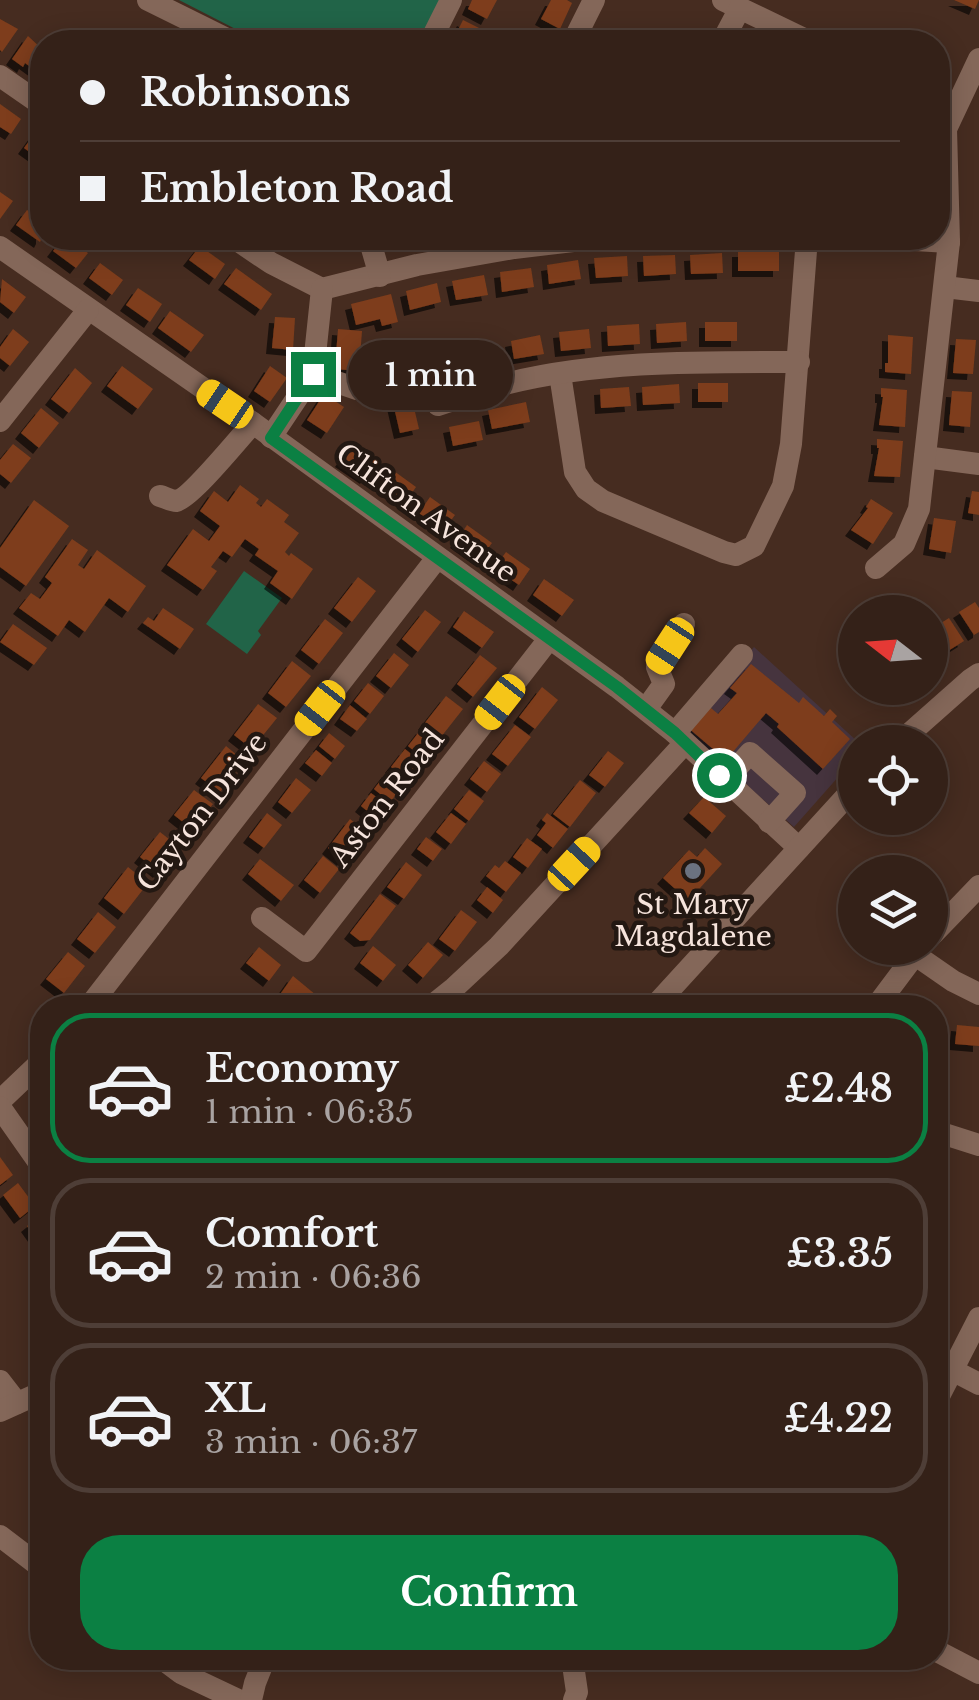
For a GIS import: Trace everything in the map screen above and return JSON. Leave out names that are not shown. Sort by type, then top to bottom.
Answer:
[{"type":"street","points":[[148,0],[209,30]]},
{"type":"street","points":[[436,30],[451,0]]},
{"type":"street","points":[[579,30],[594,0]]},
{"type":"street","points":[[725,30],[731,4],[785,30]]},
{"type":"street","points":[[950,102],[979,59]]},
{"type":"street","points":[[0,76],[30,97]]},
{"type":"street","name":"Clifton Avenue","points":[[0,247],[262,430],[646,708],[799,848]]},
{"type":"street","points":[[252,250],[322,289],[484,250]]},
{"type":"street","points":[[372,250],[380,276]]},
{"type":"street","points":[[560,374],[575,472],[586,488],[603,500],[724,552],[736,555],[754,546],[782,486],[791,444],[806,250]]},
{"type":"street","points":[[877,569],[904,544],[919,508],[947,250]]},
{"type":"street","points":[[945,287],[979,291]]},
{"type":"street","points":[[160,496],[174,502],[180,500],[262,430],[313,374],[322,289]]},
{"type":"street","points":[[0,421],[88,310]]},
{"type":"street","points":[[432,391],[438,405],[505,384],[560,374],[692,363],[798,362]]},
{"type":"street","points":[[313,374],[357,389]]},
{"type":"street","points":[[925,457],[979,464]]},
{"type":"street","name":"Cayton Drive","points":[[98,995],[437,558]]},
{"type":"street","points":[[646,708],[664,684],[657,667],[684,624]]},
{"type":"street","name":"Aston Road","points":[[262,918],[306,951],[549,639]]},
{"type":"street","points":[[445,995],[499,946],[680,738],[742,655]]},
{"type":"street","points":[[919,725],[979,674]]},
{"type":"street","points":[[725,781],[750,754],[795,794],[770,822]]},
{"type":"street","points":[[665,995],[838,806]]},
{"type":"street","points":[[948,918],[979,886]]},
{"type":"street","points":[[885,995],[907,965]]},
{"type":"street","points":[[938,965],[952,980],[979,994]]},
{"type":"street","points":[[30,1073],[0,1104],[30,1149]]},
{"type":"street","points":[[948,1136],[979,1145]]},
{"type":"street","points":[[948,1378],[979,1318]]},
{"type":"street","points":[[952,1370],[979,1384]]},
{"type":"street","points":[[0,1380],[9,1407]]},
{"type":"street","points":[[0,1536],[30,1559]]},
{"type":"street","points":[[948,1654],[976,1663]]},
{"type":"street","points":[[177,1670],[238,1700]]},
{"type":"street","points":[[251,1700],[260,1670]]},
{"type":"street","points":[[573,1670],[574,1700]]},
{"type":"shaded area","points":[[754,647],[839,725],[838,777],[794,827],[683,729]]},
{"type":"green space","points":[[179,0],[441,0],[426,30],[238,30]]},
{"type":"green space","points":[[244,571],[282,598],[247,654],[206,624]]},
{"type":"building","points":[[472,0],[497,0],[487,19],[468,9]]},
{"type":"building","points":[[551,0],[572,3],[560,29],[541,19]]},
{"type":"building","points":[[954,0],[979,0],[975,9]]},
{"type":"building","points":[[0,19],[18,29],[2,52],[0,50]]},
{"type":"building","points":[[463,20],[483,30],[458,30]]},
{"type":"building","points":[[28,36],[30,67],[25,63],[23,67],[12,59]]},
{"type":"building","points":[[0,104],[21,119],[11,134],[0,127]]},
{"type":"building","points":[[0,192],[13,201],[0,219]]},
{"type":"building","points":[[27,210],[30,212],[30,235],[16,225]]},
{"type":"building","points":[[84,250],[88,253],[76,268],[53,251]]},
{"type":"building","points":[[197,250],[206,250],[225,264],[215,279],[189,260]]},
{"type":"building","points":[[738,251],[779,251],[779,271],[738,271]]},
{"type":"building","points":[[722,253],[723,273],[691,274],[690,255]]},
{"type":"building","points":[[675,255],[676,274],[644,276],[643,256]]},
{"type":"building","points":[[627,256],[628,276],[596,278],[594,258]]},
{"type":"building","points":[[578,260],[581,279],[549,284],[547,265]]},
{"type":"building","points":[[100,263],[123,280],[112,295],[89,278]]},
{"type":"building","points":[[236,268],[272,294],[261,310],[224,284]]},
{"type":"building","points":[[531,268],[534,287],[502,292],[500,272]]},
{"type":"building","points":[[484,275],[488,295],[456,300],[452,281]]},
{"type":"building","points":[[2,279],[26,297],[14,313],[0,302]]},
{"type":"building","points":[[437,283],[441,302],[410,310],[406,291]]},
{"type":"building","points":[[138,288],[162,304],[150,322],[126,305]]},
{"type":"building","points":[[391,294],[398,322],[382,326],[380,319],[356,325],[351,304]]},
{"type":"building","points":[[170,311],[204,335],[191,352],[158,328]]},
{"type":"building","points":[[275,317],[295,318],[293,350],[272,348]]},
{"type":"building","points":[[686,322],[687,341],[657,343],[656,324]]},
{"type":"building","points":[[705,322],[737,322],[737,341],[705,341]]},
{"type":"building","points":[[639,324],[640,344],[608,346],[607,326]]},
{"type":"building","points":[[13,329],[29,342],[10,366],[0,358],[0,347]]},
{"type":"building","points":[[338,329],[362,331],[359,371],[335,369]]},
{"type":"building","points":[[589,329],[591,348],[561,351],[559,332]]},
{"type":"building","points":[[540,335],[544,354],[514,359],[511,341]]},
{"type":"building","points":[[888,335],[913,337],[911,374],[885,372]]},
{"type":"building","points":[[956,339],[976,340],[973,374],[953,373]]},
{"type":"building","points":[[495,345],[497,363],[468,367],[465,349]]},
{"type":"building","points":[[445,348],[449,367],[420,374],[416,355]]},
{"type":"building","points":[[122,366],[153,389],[138,409],[107,386]]},
{"type":"building","points":[[270,366],[287,378],[270,402],[254,391]]},
{"type":"building","points":[[75,368],[92,383],[69,413],[51,399]]},
{"type":"building","points":[[698,383],[728,383],[728,402],[698,402]]},
{"type":"building","points":[[679,384],[680,403],[643,405],[642,387]]},
{"type":"building","points":[[629,387],[631,406],[601,408],[600,389]]},
{"type":"building","points":[[881,388],[907,390],[905,427],[879,425]]},
{"type":"building","points":[[952,391],[972,392],[970,427],[949,425]]},
{"type":"building","points":[[324,394],[344,407],[327,433],[307,420]]},
{"type":"building","points":[[412,399],[419,429],[400,433],[393,403]]},
{"type":"building","points":[[526,402],[530,422],[492,429],[488,410]]},
{"type":"building","points":[[41,408],[59,423],[39,448],[21,433]]},
{"type":"building","points":[[479,421],[483,440],[453,446],[449,427]]},
{"type":"building","points":[[877,439],[903,441],[900,477],[874,476]]},
{"type":"building","points":[[13,444],[31,458],[11,483],[0,474],[0,460]]},
{"type":"building","points":[[353,444],[377,462],[366,478],[341,461]]},
{"type":"building","points":[[387,466],[416,487],[405,503],[376,482]]},
{"type":"building","points":[[240,485],[259,499],[256,503],[261,507],[267,499],[289,515],[284,522],[299,533],[285,552],[313,569],[292,599],[270,583],[278,571],[255,555],[259,549],[245,539],[232,557],[223,551],[211,567],[217,571],[203,590],[167,565],[193,529],[209,541],[220,526],[200,511],[214,491],[228,502]]},
{"type":"building","points":[[972,491],[979,492],[979,515],[968,513]]},
{"type":"building","points":[[430,497],[455,515],[443,531],[419,513]]},
{"type":"building","points":[[871,499],[893,513],[873,544],[851,530]]},
{"type":"building","points":[[34,500],[69,526],[26,586],[0,567],[0,548]]},
{"type":"building","points":[[934,518],[956,521],[951,553],[929,549]]},
{"type":"building","points":[[467,525],[492,543],[480,559],[456,542]]},
{"type":"building","points":[[72,539],[88,550],[78,565],[84,569],[97,550],[146,586],[128,612],[109,598],[85,632],[69,620],[58,636],[19,608],[31,593],[40,599],[52,583],[45,577]]},
{"type":"building","points":[[506,552],[530,569],[519,585],[494,568]]},
{"type":"building","points":[[358,577],[376,591],[352,622],[334,608]]},
{"type":"building","points":[[544,579],[574,600],[562,616],[533,595]]},
{"type":"building","points":[[975,602],[979,608],[979,632],[974,635],[959,612]]},
{"type":"building","points":[[163,608],[194,629],[180,649],[143,623],[148,617],[154,621]]},
{"type":"building","points":[[425,610],[441,622],[418,652],[402,639]]},
{"type":"building","points":[[464,611],[494,632],[482,648],[453,627]]},
{"type":"building","points":[[325,619],[343,633],[319,664],[301,650]]},
{"type":"building","points":[[948,619],[964,641],[948,651]]},
{"type":"building","points":[[13,624],[47,648],[34,665],[0,642]]},
{"type":"building","points":[[394,653],[409,665],[391,688],[376,676]]},
{"type":"building","points":[[480,655],[497,668],[473,697],[457,684]]},
{"type":"building","points":[[292,661],[311,676],[286,707],[268,693]]},
{"type":"building","points":[[751,664],[799,703],[803,697],[824,716],[830,709],[837,716],[832,722],[838,728],[838,752],[823,769],[766,713],[726,760],[686,726],[705,703],[718,714],[737,693],[730,688]]},
{"type":"building","points":[[368,683],[384,696],[370,714],[354,701]]},
{"type":"building","points":[[542,687],[558,700],[535,729],[519,717]]},
{"type":"building","points":[[446,696],[463,709],[441,737],[424,724]]},
{"type":"building","points":[[258,704],[277,718],[252,749],[234,735]]},
{"type":"building","points":[[350,705],[367,719],[357,731],[340,719]]},
{"type":"building","points":[[515,725],[531,737],[508,766],[492,754]]},
{"type":"building","points":[[422,728],[438,742],[424,759],[408,746]]},
{"type":"building","points":[[329,733],[345,746],[335,759],[319,746]]},
{"type":"building","points":[[226,746],[244,761],[220,792],[201,778]]},
{"type":"building","points":[[405,749],[421,762],[407,780],[391,767]]},
{"type":"building","points":[[316,750],[332,763],[322,776],[305,763]]},
{"type":"building","points":[[608,751],[624,763],[605,787],[589,775]]},
{"type":"building","points":[[484,761],[501,774],[487,792],[470,779]]},
{"type":"building","points":[[388,771],[405,784],[390,802],[374,789]]},
{"type":"building","points":[[296,778],[311,790],[292,813],[278,802]]},
{"type":"building","points":[[580,780],[596,793],[570,827],[553,814]]},
{"type":"building","points":[[194,790],[213,804],[193,830],[174,815]]},
{"type":"building","points":[[469,790],[484,801],[469,821],[454,809]]},
{"type":"building","points":[[371,793],[388,806],[377,819],[361,806]]},
{"type":"building","points":[[704,797],[726,816],[712,833],[689,813]]},
{"type":"building","points":[[267,813],[282,825],[264,848],[249,837]]},
{"type":"building","points":[[451,813],[466,824],[451,844],[436,832]]},
{"type":"building","points":[[547,813],[568,829],[553,848],[537,835],[546,823],[542,820]]},
{"type":"building","points":[[350,819],[366,832],[343,860],[328,848]]},
{"type":"building","points":[[160,832],[179,847],[159,872],[140,857]]},
{"type":"building","points":[[426,837],[442,849],[433,861],[417,849]]},
{"type":"building","points":[[527,838],[542,849],[528,868],[513,857]]},
{"type":"building","name":"St Mary Magdalene","points":[[705,848],[722,864],[700,888],[707,895],[695,907],[663,878],[689,850],[697,857]]},
{"type":"building","points":[[323,856],[339,869],[320,893],[304,880]]},
{"type":"building","points":[[260,859],[294,885],[281,901],[248,874]]},
{"type":"building","points":[[505,861],[521,873],[506,892],[486,876],[495,865],[499,868]]},
{"type":"building","points":[[406,862],[422,875],[404,899],[387,887]]},
{"type":"building","points":[[128,867],[148,883],[124,914],[104,898]]},
{"type":"building","points":[[487,887],[503,900],[493,913],[477,900]]},
{"type":"building","points":[[380,894],[396,906],[370,940],[360,941],[350,933]]},
{"type":"building","points":[[461,910],[477,922],[455,951],[439,939]]},
{"type":"building","points":[[98,912],[116,927],[95,953],[77,939]]},
{"type":"building","points":[[428,942],[443,955],[423,978],[408,965]]},
{"type":"building","points":[[373,946],[396,965],[383,981],[360,963]]},
{"type":"building","points":[[259,947],[281,965],[269,981],[246,963]]},
{"type":"building","points":[[68,952],[85,966],[64,993],[46,979]]},
{"type":"building","points":[[293,976],[316,995],[284,995],[281,993]]},
{"type":"building","points":[[957,1025],[979,1027],[979,1046],[955,1044]]},
{"type":"building","points":[[0,1157],[13,1175],[0,1185]]},
{"type":"building","points":[[18,1183],[30,1199],[30,1210],[20,1218],[3,1195]]},
{"type":"place","name":"St Mary Magdalene","points":[[693,871]]},
{"type":"route","points":[[313,374],[271,438],[646,708],[719,775]]}]
